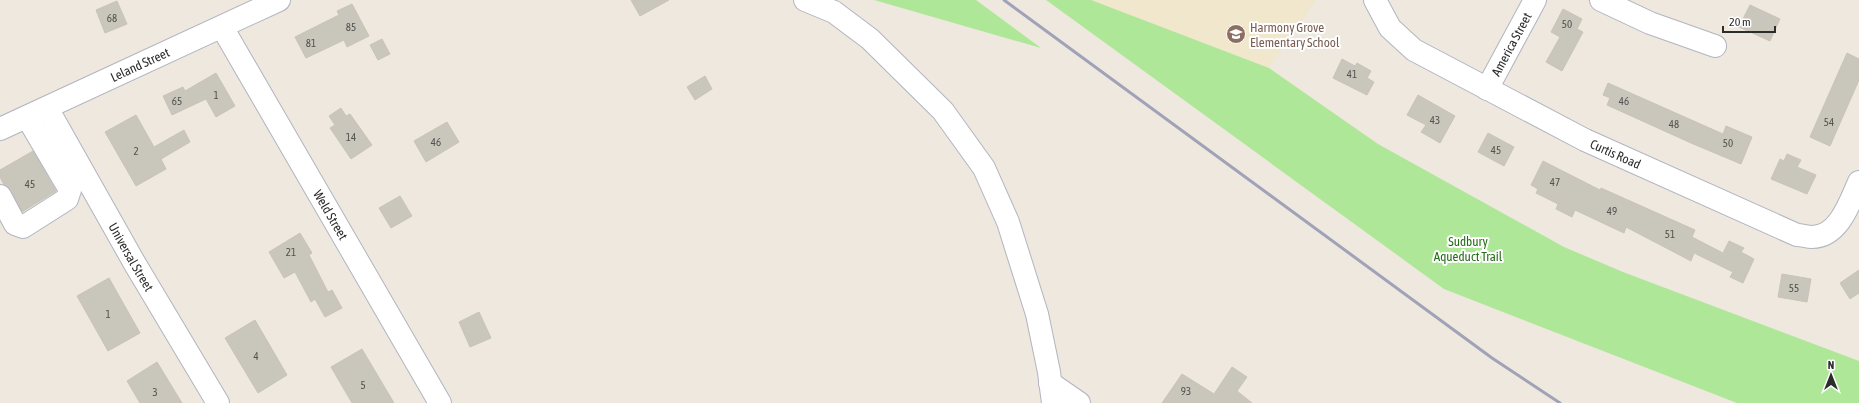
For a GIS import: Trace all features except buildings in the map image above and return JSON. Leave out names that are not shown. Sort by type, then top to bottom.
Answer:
[{"type":"street","name":"Leland Street","points":[[0,129],[279,0]]},
{"type":"street","points":[[804,0],[834,12],[870,40],[943,111],[984,168],[1008,222],[1035,306],[1052,393],[1079,403]]},
{"type":"street","name":"Curtis Road","points":[[1375,0],[1390,28],[1414,50],[1585,140],[1797,235],[1814,237],[1830,232],[1841,220],[1859,182]]},
{"type":"street","name":"America Street","points":[[1487,89],[1535,0]]},
{"type":"street","points":[[1601,0],[1650,23],[1715,46]]},
{"type":"street","name":"Weld Street","points":[[222,26],[440,403]]},
{"type":"street","name":"Universal Street","points":[[47,108],[135,264],[218,403]]},
{"type":"street","points":[[0,196],[15,224],[23,227],[67,199],[70,190],[27,117]]},
{"type":"shaded area","name":"Harmony Grove Elementary School","points":[[1091,0],[1316,0],[1269,68]]},
{"type":"green space","points":[[874,0],[976,0],[1041,48]]},
{"type":"green space","name":"Sudbury Aqueduct Trail","points":[[1046,0],[1091,0],[1269,68],[1378,144],[1564,247],[1623,272],[1859,361],[1859,403],[1737,403],[1444,289]]},
{"type":"railway","points":[[1004,0],[1492,358],[1560,403]]},
{"type":"place","name":"Harmony Grove Elementary School","points":[[1236,34]]}]
